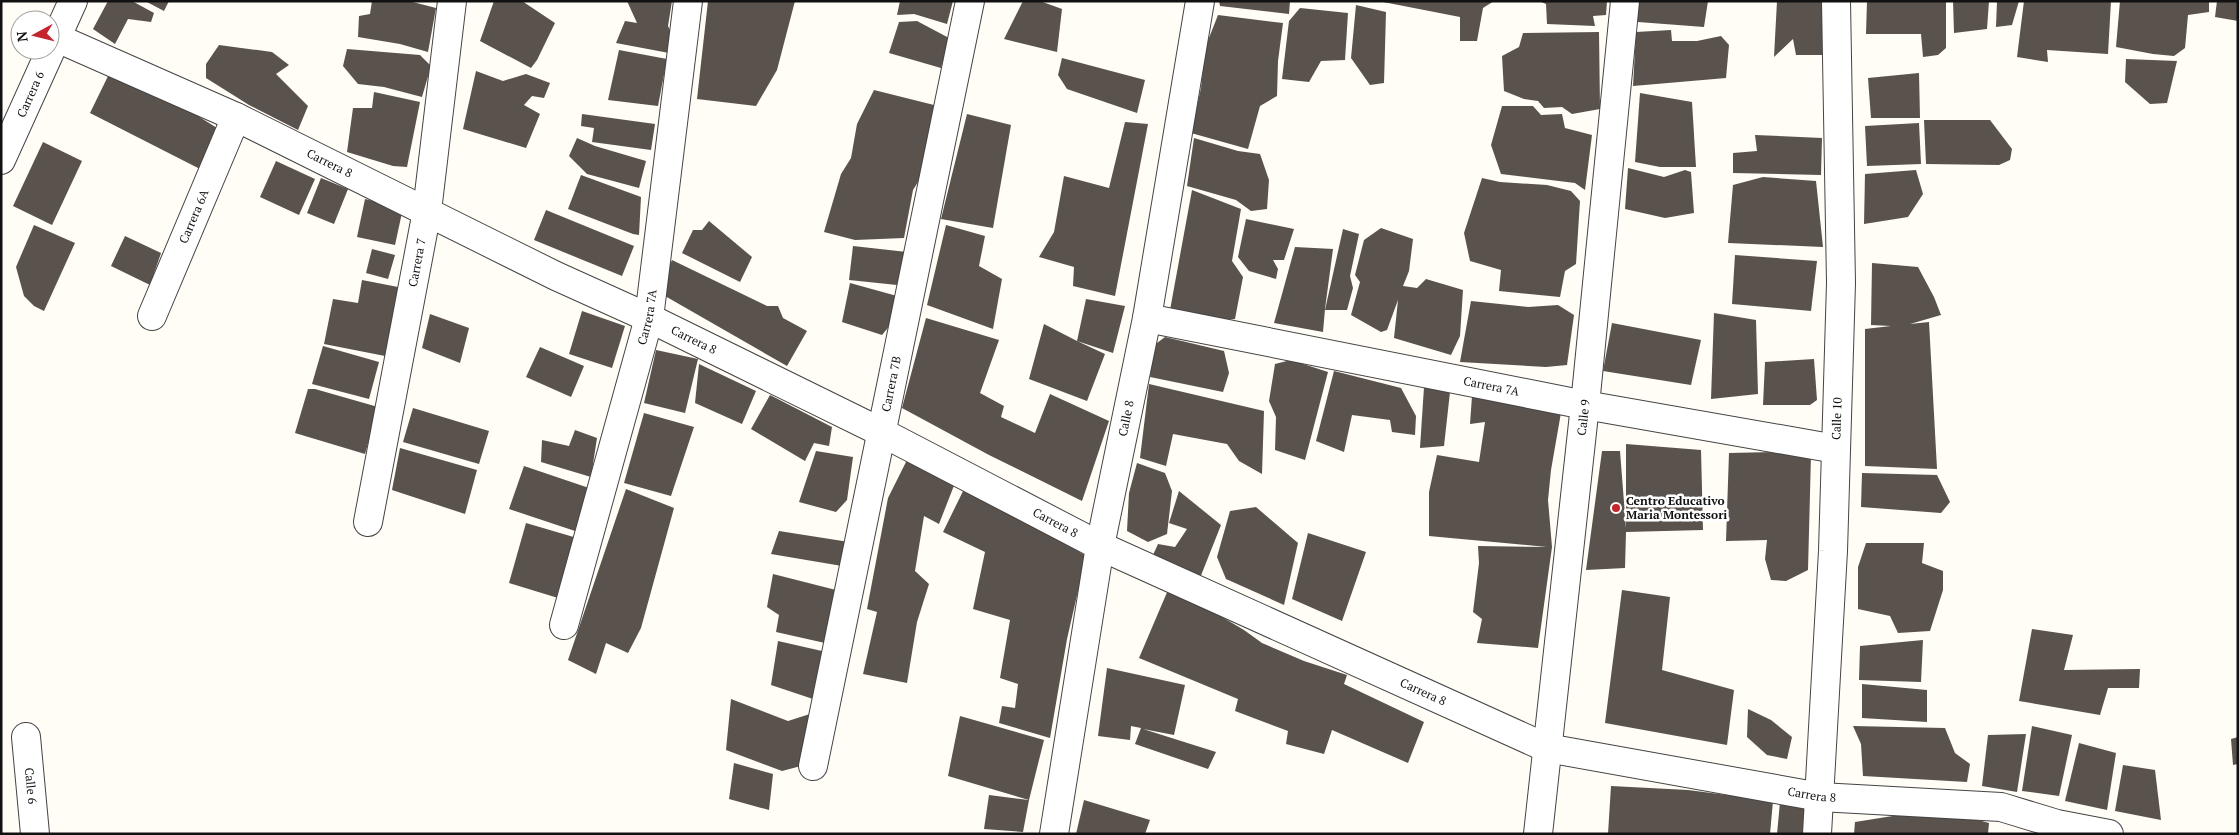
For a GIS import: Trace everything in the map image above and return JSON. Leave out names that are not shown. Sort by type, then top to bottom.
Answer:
[{"type":"street","name":"Carrera 6","points":[[60,30],[74,1]]},
{"type":"street","name":"Carrera 7","points":[[368,522],[427,211],[452,1]]},
{"type":"street","name":"Carrera 7A","points":[[564,625],[648,318],[688,1]]},
{"type":"street","name":"Carrera 7B","points":[[813,766],[970,1]]},
{"type":"street","name":"Calle 8","points":[[1054,834],[1100,546],[1147,318],[1200,1]]},
{"type":"street","name":"Calle 9","points":[[1538,834],[1585,405],[1625,1]]},
{"type":"street","name":"Calle 10","points":[[1817,834],[1836,449],[1841,284],[1836,1]]},
{"type":"street","name":"Carrera 8","points":[[60,40],[236,117],[556,276],[648,318],[883,432],[1100,546],[1547,748],[1820,798],[2001,807],[2057,824],[2109,834]]},
{"type":"street","name":"Carrera 6","points":[[1,160],[46,60]]},
{"type":"street","name":"Carrera 6A","points":[[152,316],[236,117]]},
{"type":"street","name":"Carrera 7A","points":[[1147,318],[1585,405],[1836,449]]},
{"type":"street","name":"Calle 6","points":[[26,737],[36,834]]},
{"type":"building","points":[[108,1],[132,1],[154,13],[151,22],[128,19],[115,44],[93,29]]},
{"type":"building","points":[[145,1],[169,1],[164,11]]},
{"type":"building","points":[[372,1],[409,1],[436,8],[428,52],[400,44],[358,37],[359,16],[370,14]]},
{"type":"building","points":[[494,1],[522,1],[555,23],[537,60],[531,68],[480,41]]},
{"type":"building","points":[[627,1],[672,1],[668,26],[674,39],[669,53],[616,43],[625,21],[637,23]]},
{"type":"building","points":[[708,1],[795,1],[777,70],[756,106],[697,99]]},
{"type":"building","points":[[900,1],[953,1],[947,24],[914,14],[897,15]]},
{"type":"building","points":[[1023,1],[1040,1],[1062,9],[1057,52],[1004,39]]},
{"type":"building","points":[[1219,1],[1290,1],[1289,14],[1220,6]]},
{"type":"building","points":[[1378,1],[1494,1],[1483,8],[1477,41],[1460,41],[1460,17]]},
{"type":"building","points":[[1539,1],[1607,1],[1606,15],[1593,16],[1595,26],[1547,24],[1546,4]]},
{"type":"building","points":[[1635,1],[1708,1],[1704,27],[1638,22]]},
{"type":"building","points":[[1777,1],[1822,1],[1823,55],[1796,55],[1793,39],[1774,57]]},
{"type":"building","points":[[1867,1],[1946,1],[1946,48],[1938,55],[1923,57],[1921,34],[1866,34]]},
{"type":"building","points":[[1953,1],[1989,1],[1987,29],[1954,33]]},
{"type":"building","points":[[1997,1],[2019,1],[2012,25],[1996,27]]},
{"type":"building","points":[[2024,1],[2111,1],[2108,54],[2047,50],[2048,62],[2017,57]]},
{"type":"building","points":[[2120,1],[2209,1],[2209,12],[2188,15],[2185,48],[2174,56],[2153,54],[2116,47]]},
{"type":"building","points":[[2217,1],[2238,1],[2238,21],[2215,17]]},
{"type":"building","points":[[1356,5],[1386,12],[1384,83],[1370,85],[1351,58]]},
{"type":"building","points":[[1300,8],[1348,13],[1345,60],[1321,61],[1309,82],[1282,79],[1289,21]]},
{"type":"building","points":[[1218,15],[1283,23],[1278,61],[1277,96],[1260,106],[1248,149],[1191,133],[1201,88],[1205,48]]},
{"type":"building","points":[[917,21],[949,38],[941,68],[889,53],[899,22]]},
{"type":"building","points":[[1671,30],[1672,41],[1697,41],[1721,36],[1729,45],[1726,78],[1633,86],[1636,32]]},
{"type":"building","points":[[1599,32],[1600,109],[1572,114],[1562,107],[1544,108],[1538,101],[1524,99],[1504,91],[1502,56],[1519,47],[1523,33]]},
{"type":"building","points":[[219,45],[272,52],[289,65],[276,74],[308,106],[298,130],[249,105],[206,78],[206,64]]},
{"type":"building","points":[[347,49],[420,55],[431,66],[422,97],[384,87],[358,84],[343,66]]},
{"type":"building","points":[[619,50],[667,59],[658,106],[608,100]]},
{"type":"building","points":[[1062,58],[1145,80],[1137,113],[1067,89],[1058,75]]},
{"type":"building","points":[[2126,59],[2177,61],[2167,103],[2150,104],[2125,82]]},
{"type":"building","points":[[476,71],[503,81],[526,74],[550,83],[544,98],[532,96],[524,105],[540,114],[526,148],[463,129]]},
{"type":"building","points":[[110,72],[174,101],[217,128],[200,169],[90,113]]},
{"type":"building","points":[[1919,73],[1920,118],[1871,118],[1868,78]]},
{"type":"building","points":[[874,90],[934,105],[923,174],[913,190],[904,238],[855,240],[824,232],[841,174],[851,158],[857,124]]},
{"type":"building","points":[[374,92],[420,102],[407,167],[393,166],[347,152],[353,108],[372,108]]},
{"type":"building","points":[[1640,93],[1692,102],[1696,167],[1660,167],[1635,162]]},
{"type":"building","points":[[1502,106],[1533,106],[1541,115],[1562,114],[1565,128],[1592,135],[1585,190],[1575,183],[1501,174],[1491,145]]},
{"type":"building","points":[[582,114],[655,124],[651,150],[592,142],[594,128],[581,126]]},
{"type":"building","points":[[967,114],[1011,125],[993,228],[941,219]]},
{"type":"building","points":[[1924,120],[1990,120],[2012,149],[2010,160],[1999,165],[1926,164]]},
{"type":"building","points":[[1125,122],[1148,124],[1115,296],[1073,286],[1074,267],[1039,257],[1054,232],[1064,176],[1109,188]]},
{"type":"building","points":[[1919,123],[1921,164],[1867,166],[1865,126]]},
{"type":"building","points":[[1755,135],[1822,138],[1821,175],[1733,173],[1733,153],[1757,151]]},
{"type":"building","points":[[577,138],[595,146],[646,161],[639,188],[587,174],[569,156]]},
{"type":"building","points":[[1194,138],[1238,151],[1260,154],[1269,180],[1267,209],[1251,211],[1236,200],[1187,186]]},
{"type":"building","points":[[43,142],[82,161],[52,225],[13,206]]},
{"type":"building","points":[[276,161],[315,179],[299,215],[260,197]]},
{"type":"building","points":[[1628,168],[1664,177],[1685,170],[1691,172],[1694,213],[1665,218],[1625,209]]},
{"type":"building","points":[[1916,170],[1923,194],[1908,217],[1864,224],[1865,174]]},
{"type":"building","points":[[581,175],[641,197],[639,235],[568,209]]},
{"type":"building","points":[[1763,177],[1816,181],[1823,247],[1728,243],[1733,185]]},
{"type":"building","points":[[321,178],[348,189],[334,224],[307,213]]},
{"type":"building","points":[[1482,178],[1500,182],[1547,185],[1571,191],[1580,201],[1576,264],[1565,271],[1560,297],[1499,291],[1501,270],[1470,261],[1464,233]]},
{"type":"building","points":[[1192,190],[1241,209],[1232,261],[1243,277],[1235,319],[1225,320],[1170,310]]},
{"type":"building","points":[[365,199],[403,208],[395,245],[357,237]]},
{"type":"building","points":[[546,210],[634,246],[622,276],[534,240]]},
{"type":"building","points":[[1246,219],[1294,229],[1284,260],[1273,260],[1278,269],[1276,279],[1249,271],[1238,257]]},
{"type":"building","points":[[709,221],[752,257],[740,282],[682,253],[693,230],[702,230]]},
{"type":"building","points":[[34,225],[75,243],[44,311],[34,306],[24,296],[16,267]]},
{"type":"building","points":[[946,225],[985,236],[979,266],[1002,279],[993,329],[927,305]]},
{"type":"building","points":[[1381,228],[1413,239],[1409,271],[1403,286],[1417,288],[1426,279],[1463,290],[1460,336],[1451,355],[1394,338],[1398,300],[1387,330],[1381,332],[1351,315],[1360,282],[1355,275],[1364,240]]},
{"type":"building","points":[[1343,229],[1359,234],[1350,276],[1353,288],[1347,310],[1325,310]]},
{"type":"building","points":[[125,236],[161,253],[150,285],[111,266]]},
{"type":"building","points":[[853,246],[907,252],[904,277],[897,285],[849,280]]},
{"type":"building","points":[[1295,247],[1333,249],[1323,332],[1274,323]]},
{"type":"building","points":[[372,249],[395,255],[388,279],[366,273]]},
{"type":"building","points":[[1735,255],[1817,261],[1811,311],[1732,304]]},
{"type":"building","points":[[672,260],[767,306],[778,306],[783,318],[807,331],[787,366],[665,296],[664,278]]},
{"type":"building","points":[[1872,263],[1918,267],[1941,315],[1910,324],[1929,322],[1937,469],[1865,466],[1865,329],[1891,326],[1871,325]]},
{"type":"building","points":[[362,280],[398,287],[385,356],[324,344],[333,299],[358,303]]},
{"type":"building","points":[[850,283],[897,296],[892,323],[882,335],[842,322]]},
{"type":"building","points":[[1086,299],[1125,306],[1113,353],[1077,341]]},
{"type":"building","points":[[1471,301],[1528,307],[1558,305],[1574,315],[1567,365],[1546,367],[1460,362]]},
{"type":"building","points":[[582,311],[625,326],[612,368],[569,354]]},
{"type":"building","points":[[1714,313],[1756,320],[1758,394],[1711,399]]},
{"type":"building","points":[[430,314],[469,328],[460,363],[422,348]]},
{"type":"building","points":[[926,318],[999,340],[980,393],[1004,406],[1001,417],[1035,433],[1050,394],[1109,421],[1082,501],[989,455],[902,408]]},
{"type":"building","points":[[1612,323],[1701,340],[1691,385],[1603,371]]},
{"type":"building","points":[[1044,324],[1105,354],[1087,401],[1029,379]]},
{"type":"building","points":[[1165,337],[1224,351],[1229,373],[1223,392],[1150,377],[1153,346]]},
{"type":"building","points":[[323,346],[379,362],[369,399],[312,384]]},
{"type":"building","points":[[540,347],[584,366],[571,397],[526,377]]},
{"type":"building","points":[[656,350],[698,359],[685,413],[644,403]]},
{"type":"building","points":[[1814,359],[1817,400],[1810,405],[1763,405],[1765,362]]},
{"type":"building","points":[[1291,360],[1328,372],[1305,460],[1275,450],[1276,417],[1269,401],[1275,364]]},
{"type":"building","points":[[699,364],[756,391],[742,424],[695,403]]},
{"type":"building","points":[[1334,371],[1401,388],[1416,416],[1415,435],[1392,432],[1390,420],[1352,415],[1344,452],[1316,441]]},
{"type":"building","points":[[1149,384],[1264,411],[1262,474],[1239,461],[1227,444],[1173,434],[1166,466],[1140,458]]},
{"type":"building","points":[[1424,387],[1450,392],[1444,446],[1420,448]]},
{"type":"building","points":[[308,389],[315,389],[378,407],[365,454],[295,433]]},
{"type":"building","points":[[770,395],[832,427],[829,446],[814,443],[805,461],[751,429]]},
{"type":"building","points":[[1472,396],[1562,407],[1548,500],[1552,547],[1538,648],[1477,643],[1482,619],[1473,612],[1479,563],[1478,546],[1547,547],[1429,536],[1429,492],[1437,455],[1479,462],[1485,422],[1470,424]]},
{"type":"building","points":[[413,408],[489,431],[479,464],[403,442]]},
{"type":"building","points":[[644,413],[694,427],[671,496],[624,483]]},
{"type":"building","points":[[575,430],[597,438],[591,477],[541,462],[542,440],[569,446]]},
{"type":"building","points":[[1626,444],[1701,450],[1703,530],[1626,532],[1625,568],[1586,570],[1602,451],[1620,451],[1626,528]]},
{"type":"building","points":[[400,448],[477,470],[465,514],[392,490]]},
{"type":"building","points":[[816,451],[853,457],[847,500],[836,512],[799,502]]},
{"type":"building","points":[[1774,452],[1811,455],[1808,570],[1786,581],[1771,580],[1765,559],[1767,540],[1726,541],[1729,453]]},
{"type":"building","points":[[907,460],[955,483],[939,524],[924,516],[915,571],[929,584],[917,622],[907,683],[863,674],[877,612],[867,609],[888,498]]},
{"type":"building","points":[[1137,463],[1165,473],[1172,491],[1167,534],[1148,542],[1127,531],[1129,493]]},
{"type":"building","points":[[524,466],[592,489],[578,532],[509,509]]},
{"type":"building","points":[[1862,473],[1937,475],[1950,502],[1941,513],[1861,507]]},
{"type":"building","points":[[967,483],[1086,556],[1067,639],[1050,738],[999,723],[1002,706],[1015,708],[1018,684],[1000,678],[1010,620],[973,609],[985,552],[943,532]]},
{"type":"building","points":[[626,489],[674,508],[641,628],[628,653],[606,643],[596,674],[568,660]]},
{"type":"building","points":[[1179,491],[1221,525],[1200,578],[1153,555],[1158,544],[1175,547],[1187,529],[1169,523]]},
{"type":"building","points":[[1256,507],[1298,543],[1284,605],[1226,579],[1217,557],[1230,511]]},
{"type":"building","points":[[526,523],[577,538],[558,598],[509,583]]},
{"type":"building","points":[[779,531],[849,542],[842,566],[771,554]]},
{"type":"building","points":[[1308,533],[1366,552],[1342,621],[1292,599]]},
{"type":"building","points":[[1866,543],[1924,543],[1922,563],[1943,571],[1943,590],[1930,631],[1898,633],[1890,616],[1858,609],[1858,567]]},
{"type":"building","points":[[773,574],[836,590],[825,643],[776,632],[779,615],[767,607]]},
{"type":"building","points":[[1168,590],[1205,607],[1262,643],[1304,661],[1347,675],[1344,684],[1424,722],[1408,763],[1332,730],[1324,754],[1286,744],[1288,731],[1235,711],[1238,699],[1139,658]]},
{"type":"building","points":[[1622,590],[1670,597],[1662,670],[1734,690],[1727,745],[1605,723]]},
{"type":"building","points":[[2032,629],[2073,635],[2064,670],[2140,669],[2139,688],[2108,688],[2100,715],[2019,701]]},
{"type":"building","points":[[1923,640],[1921,682],[1859,680],[1860,646]]},
{"type":"building","points":[[778,641],[822,651],[813,699],[771,685]]},
{"type":"building","points":[[1107,668],[1185,685],[1174,735],[1143,729],[1216,752],[1208,769],[1135,744],[1141,728],[1131,726],[1130,740],[1098,736]]},
{"type":"building","points":[[1862,684],[1927,690],[1927,722],[1862,718]]},
{"type":"building","points":[[731,699],[788,721],[813,713],[801,766],[782,771],[726,750]]},
{"type":"building","points":[[1748,709],[1771,720],[1792,737],[1787,759],[1767,755],[1747,737]]},
{"type":"building","points":[[960,716],[1044,740],[1029,800],[948,776]]},
{"type":"building","points":[[1853,726],[1945,728],[1955,753],[1970,764],[1967,782],[1863,776],[1861,744]]},
{"type":"building","points":[[2032,726],[2072,735],[2059,796],[2022,791]]},
{"type":"building","points":[[2026,734],[2017,792],[1982,786],[1988,735]]},
{"type":"building","points":[[2238,737],[2238,764],[2233,765],[2231,739]]},
{"type":"building","points":[[2079,743],[2116,753],[2107,810],[2065,801]]},
{"type":"building","points":[[734,763],[773,774],[769,810],[729,799]]},
{"type":"building","points":[[2123,765],[2155,770],[2161,820],[2115,811]]},
{"type":"building","points":[[1611,786],[1688,790],[1773,801],[1770,834],[1608,834]]},
{"type":"building","points":[[989,795],[1029,800],[1023,832],[984,829]]},
{"type":"building","points":[[1084,800],[1150,820],[1145,834],[1076,834]]},
{"type":"building","points":[[1791,801],[1804,809],[1806,834],[1777,834],[1780,802]]},
{"type":"building","points":[[1924,811],[1953,813],[1989,823],[1988,834],[1854,834],[1855,822]]},
{"type":"place","name":"Centro Educativo Maria Montessori","points":[[1616,508]]}]
